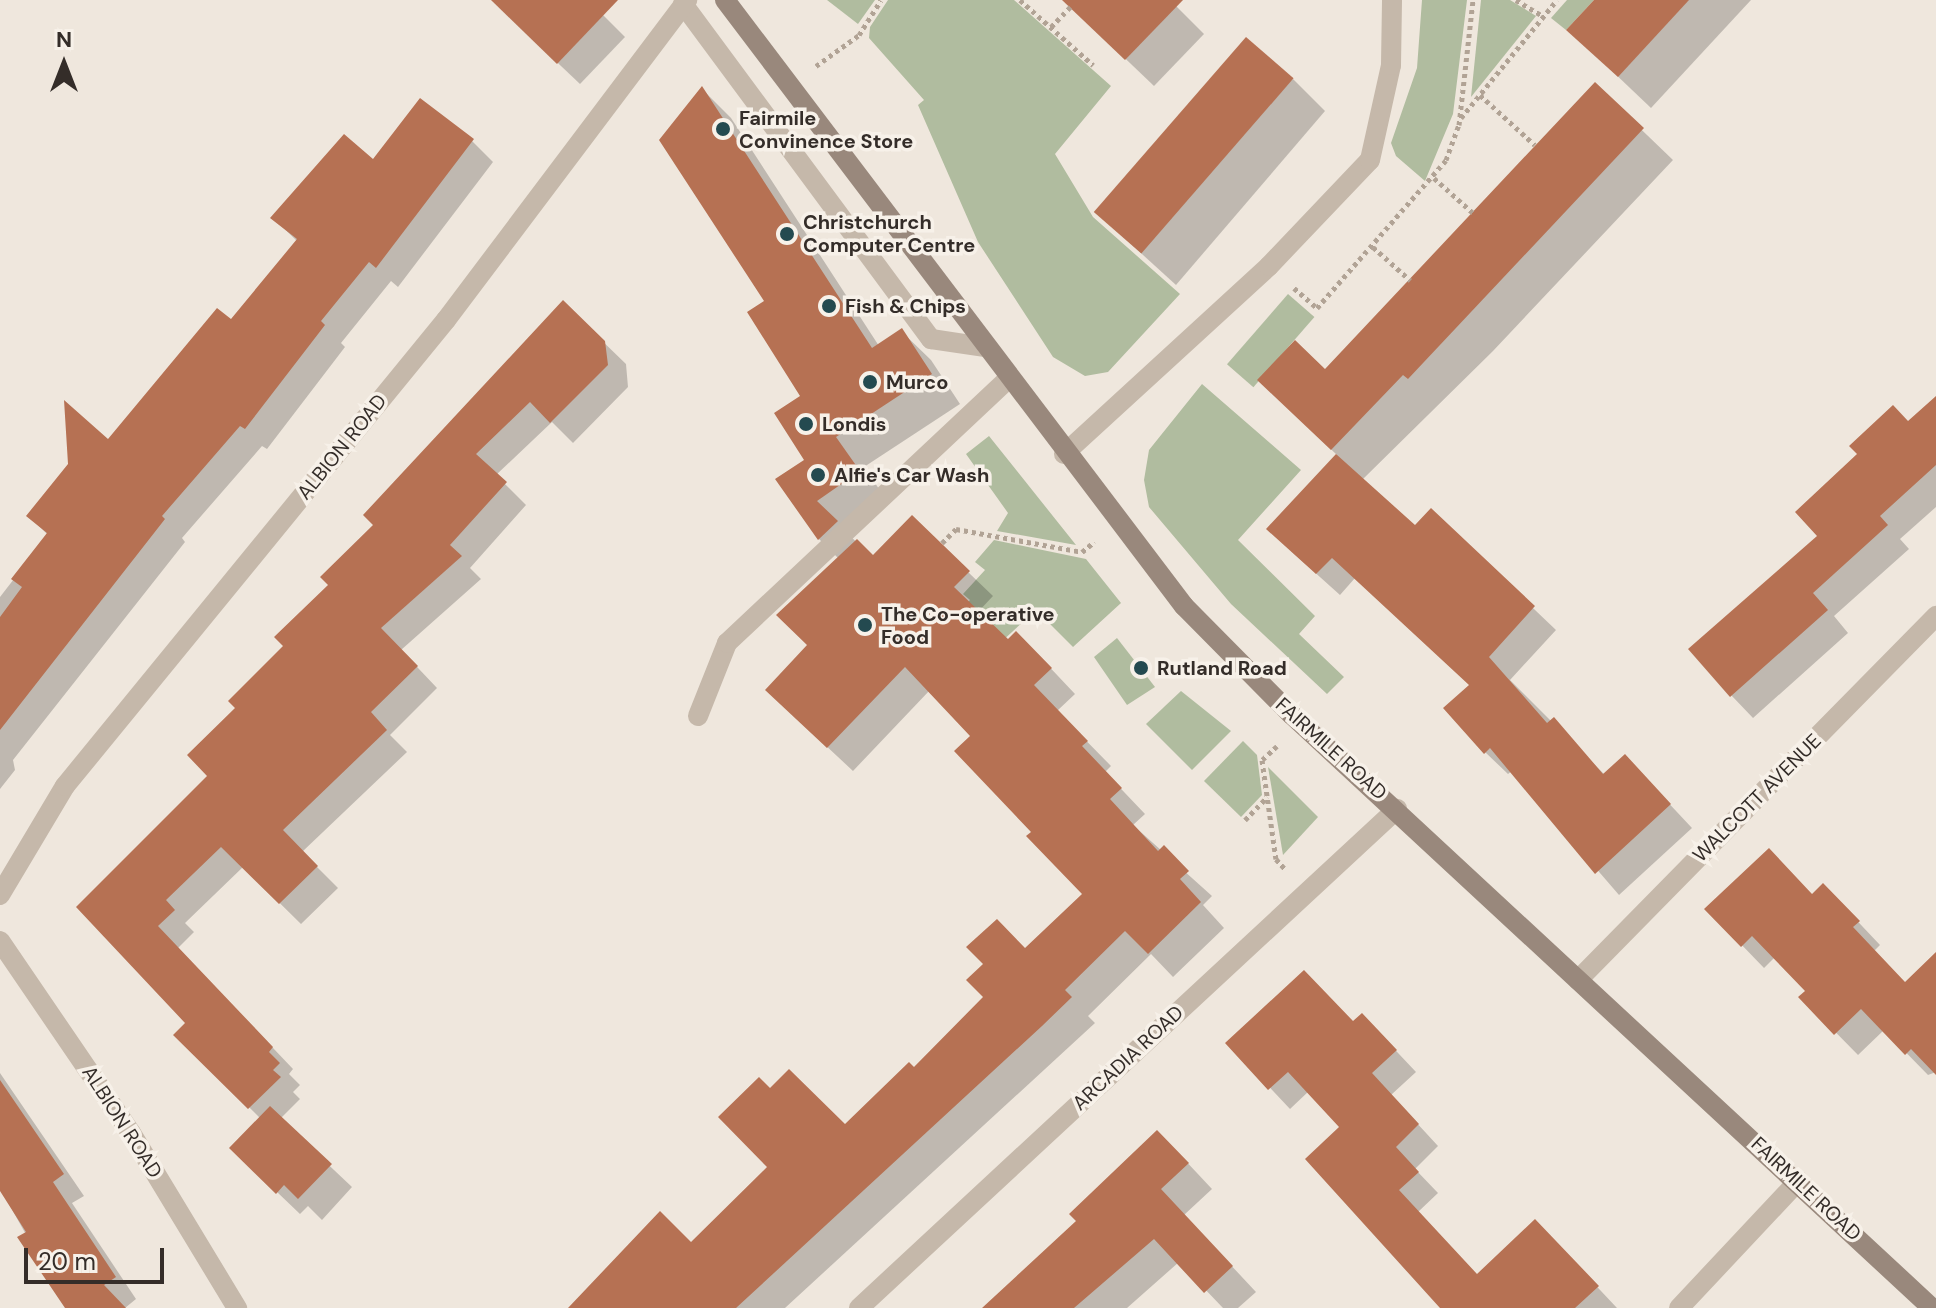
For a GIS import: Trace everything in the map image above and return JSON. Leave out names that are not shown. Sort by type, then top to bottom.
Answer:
[{"type":"main road","name":"FAIRMILE ROAD","points":[[725,0],[1116,524],[1184,606],[1300,723],[1799,1180],[1932,1308]]},
{"type":"street","points":[[1064,454],[1269,266],[1370,160],[1391,65],[1392,0]]},
{"type":"street","points":[[685,2],[931,339],[985,347]]},
{"type":"street","name":"ALBION ROAD","points":[[0,895],[65,786],[446,320],[685,2]]},
{"type":"street","points":[[698,716],[727,643],[1009,378]]},
{"type":"street","name":"WALCOTT AVENUE","points":[[1578,980],[1936,616]]},
{"type":"street","name":"ARCADIA ROAD","points":[[859,1308],[1397,809]]},
{"type":"street","name":"ALBION ROAD","points":[[0,941],[131,1133],[237,1308]]},
{"type":"street","points":[[1679,1308],[1799,1180]]},
{"type":"path","points":[[789,85],[859,35],[881,0]]},
{"type":"path","points":[[1020,0],[1093,65]]},
{"type":"path","points":[[1269,266],[1317,308],[1434,178],[1446,160],[1460,119],[1473,0]]},
{"type":"path","points":[[1516,0],[1543,16]]},
{"type":"path","points":[[1460,119],[1557,0]]},
{"type":"path","points":[[1051,27],[1070,7]]},
{"type":"path","points":[[1480,95],[1535,145]]},
{"type":"path","points":[[1434,178],[1473,213]]},
{"type":"path","points":[[1373,247],[1410,280]]},
{"type":"path","points":[[942,543],[956,529],[1082,552],[1116,524]]},
{"type":"path","points":[[1300,723],[1262,760],[1276,859],[1306,893]]},
{"type":"path","points":[[1245,820],[1267,797]]},
{"type":"green space","points":[[827,0],[875,0],[858,24]]},
{"type":"green space","points":[[888,0],[1014,0],[1111,86],[1055,154],[1093,217],[1180,294],[1108,372],[1085,376],[1053,357],[978,242],[918,105],[924,100],[869,38],[870,27]]},
{"type":"green space","points":[[1422,0],[1467,0],[1453,114],[1425,181],[1396,156],[1391,143],[1417,68]]},
{"type":"green space","points":[[1481,0],[1510,0],[1536,16],[1471,97]]},
{"type":"green space","points":[[1567,0],[1594,0],[1566,30],[1551,18]]},
{"type":"green space","points":[[1288,294],[1314,317],[1253,387],[1227,364]]},
{"type":"green space","points":[[1202,384],[1301,470],[1238,540],[1315,616],[1299,634],[1344,677],[1327,694],[1231,604],[1149,507],[1144,480],[1149,450]]},
{"type":"green space","points":[[989,436],[1076,545],[997,531],[1008,513],[966,454]]},
{"type":"green space","points":[[994,540],[1086,559],[1121,603],[1073,647],[1036,610],[1000,643],[962,608],[970,600],[963,594],[985,570],[975,562]]},
{"type":"green space","points":[[1117,638],[1155,687],[1127,705],[1094,657]]},
{"type":"green space","points":[[1181,691],[1231,731],[1192,770],[1146,724]]},
{"type":"green space","points":[[1243,741],[1257,755],[1262,795],[1241,817],[1204,781]]},
{"type":"green space","points":[[1268,767],[1318,817],[1283,855]]},
{"type":"building","points":[[491,0],[618,0],[557,64]]},
{"type":"building","points":[[1062,0],[1183,0],[1125,60]]},
{"type":"building","points":[[1594,0],[1689,0],[1618,77],[1566,30]]},
{"type":"building","points":[[1246,37],[1294,78],[1141,253],[1094,212]]},
{"type":"building","points":[[1595,82],[1644,128],[1408,379],[1403,375],[1331,450],[1257,380],[1295,340],[1325,369]]},
{"type":"building","points":[[702,86],[872,348],[902,328],[932,374],[836,437],[860,471],[817,501],[838,521],[818,540],[775,479],[804,460],[774,413],[800,396],[747,312],[764,301],[659,140]]},
{"type":"building","points":[[420,98],[474,139],[376,268],[369,262],[321,321],[325,325],[245,429],[240,426],[162,516],[165,519],[0,730],[0,617],[22,587],[11,579],[47,533],[26,516],[68,464],[64,400],[108,439],[217,308],[231,319],[297,239],[270,218],[344,134],[373,159]]},
{"type":"building","points":[[563,300],[605,341],[608,365],[550,423],[530,402],[476,454],[507,482],[450,545],[462,556],[381,628],[418,666],[371,712],[387,730],[283,830],[318,866],[279,904],[221,847],[166,900],[175,910],[158,926],[273,1047],[269,1052],[280,1063],[273,1070],[281,1077],[248,1109],[173,1035],[185,1023],[76,907],[207,776],[187,755],[235,708],[228,701],[283,646],[274,637],[328,585],[320,577],[373,525],[363,515]]},
{"type":"building","points":[[1936,396],[1936,465],[1880,516],[1888,525],[1813,593],[1828,610],[1730,697],[1688,649],[1817,536],[1795,512],[1857,454],[1849,446],[1893,405],[1908,421]]},
{"type":"building","points":[[1336,454],[1415,525],[1431,508],[1535,606],[1489,657],[1547,723],[1554,717],[1603,774],[1625,754],[1671,804],[1595,874],[1490,748],[1484,754],[1443,708],[1469,685],[1332,558],[1316,574],[1266,529]]},
{"type":"building","points":[[912,515],[970,571],[954,587],[1008,639],[1016,631],[1052,668],[1034,685],[1088,741],[1082,746],[1122,788],[1110,799],[1158,851],[1164,845],[1189,871],[1180,879],[1201,902],[1148,954],[1125,931],[1065,990],[1072,997],[736,1308],[568,1308],[660,1211],[691,1242],[767,1167],[718,1117],[759,1077],[770,1088],[789,1069],[845,1124],[909,1062],[914,1067],[983,997],[966,980],[983,964],[966,947],[997,919],[1025,948],[1082,894],[1026,836],[1031,832],[954,751],[970,736],[905,667],[827,748],[765,690],[807,645],[776,615],[857,539],[873,555]]},
{"type":"building","points":[[1769,848],[1812,894],[1823,883],[1860,921],[1853,927],[1905,982],[1936,952],[1936,1075],[1911,1049],[1905,1055],[1861,1009],[1834,1035],[1798,997],[1805,991],[1752,936],[1741,947],[1704,909]]},
{"type":"building","points":[[1304,970],[1353,1021],[1362,1013],[1397,1050],[1372,1073],[1419,1124],[1396,1147],[1419,1172],[1399,1190],[1477,1274],[1535,1219],[1599,1286],[1575,1308],[1440,1308],[1305,1159],[1339,1127],[1288,1072],[1268,1090],[1225,1043]]},
{"type":"building","points":[[0,1080],[64,1174],[53,1182],[116,1277],[104,1285],[126,1308],[65,1308],[17,1237],[26,1232],[0,1191]]},
{"type":"building","points":[[270,1106],[332,1164],[298,1199],[284,1185],[276,1194],[229,1148]]},
{"type":"building","points":[[1157,1130],[1189,1163],[1161,1189],[1233,1266],[1204,1293],[1154,1239],[1074,1308],[982,1308],[1076,1221],[1069,1214]]},
{"type":"place","name":"Fairmile Convinence Store","points":[[723,129]]},
{"type":"place","name":"Christchurch Computer Centre","points":[[787,234]]},
{"type":"place","name":"Fish & Chips","points":[[829,306]]},
{"type":"place","name":"Murco","points":[[870,382]]},
{"type":"place","name":"Londis","points":[[806,424]]},
{"type":"place","name":"Alfie's Car Wash","points":[[818,475]]},
{"type":"place","name":"The Co-operative Food","points":[[865,625]]},
{"type":"place","name":"Rutland Road","points":[[1141,668]]}]
